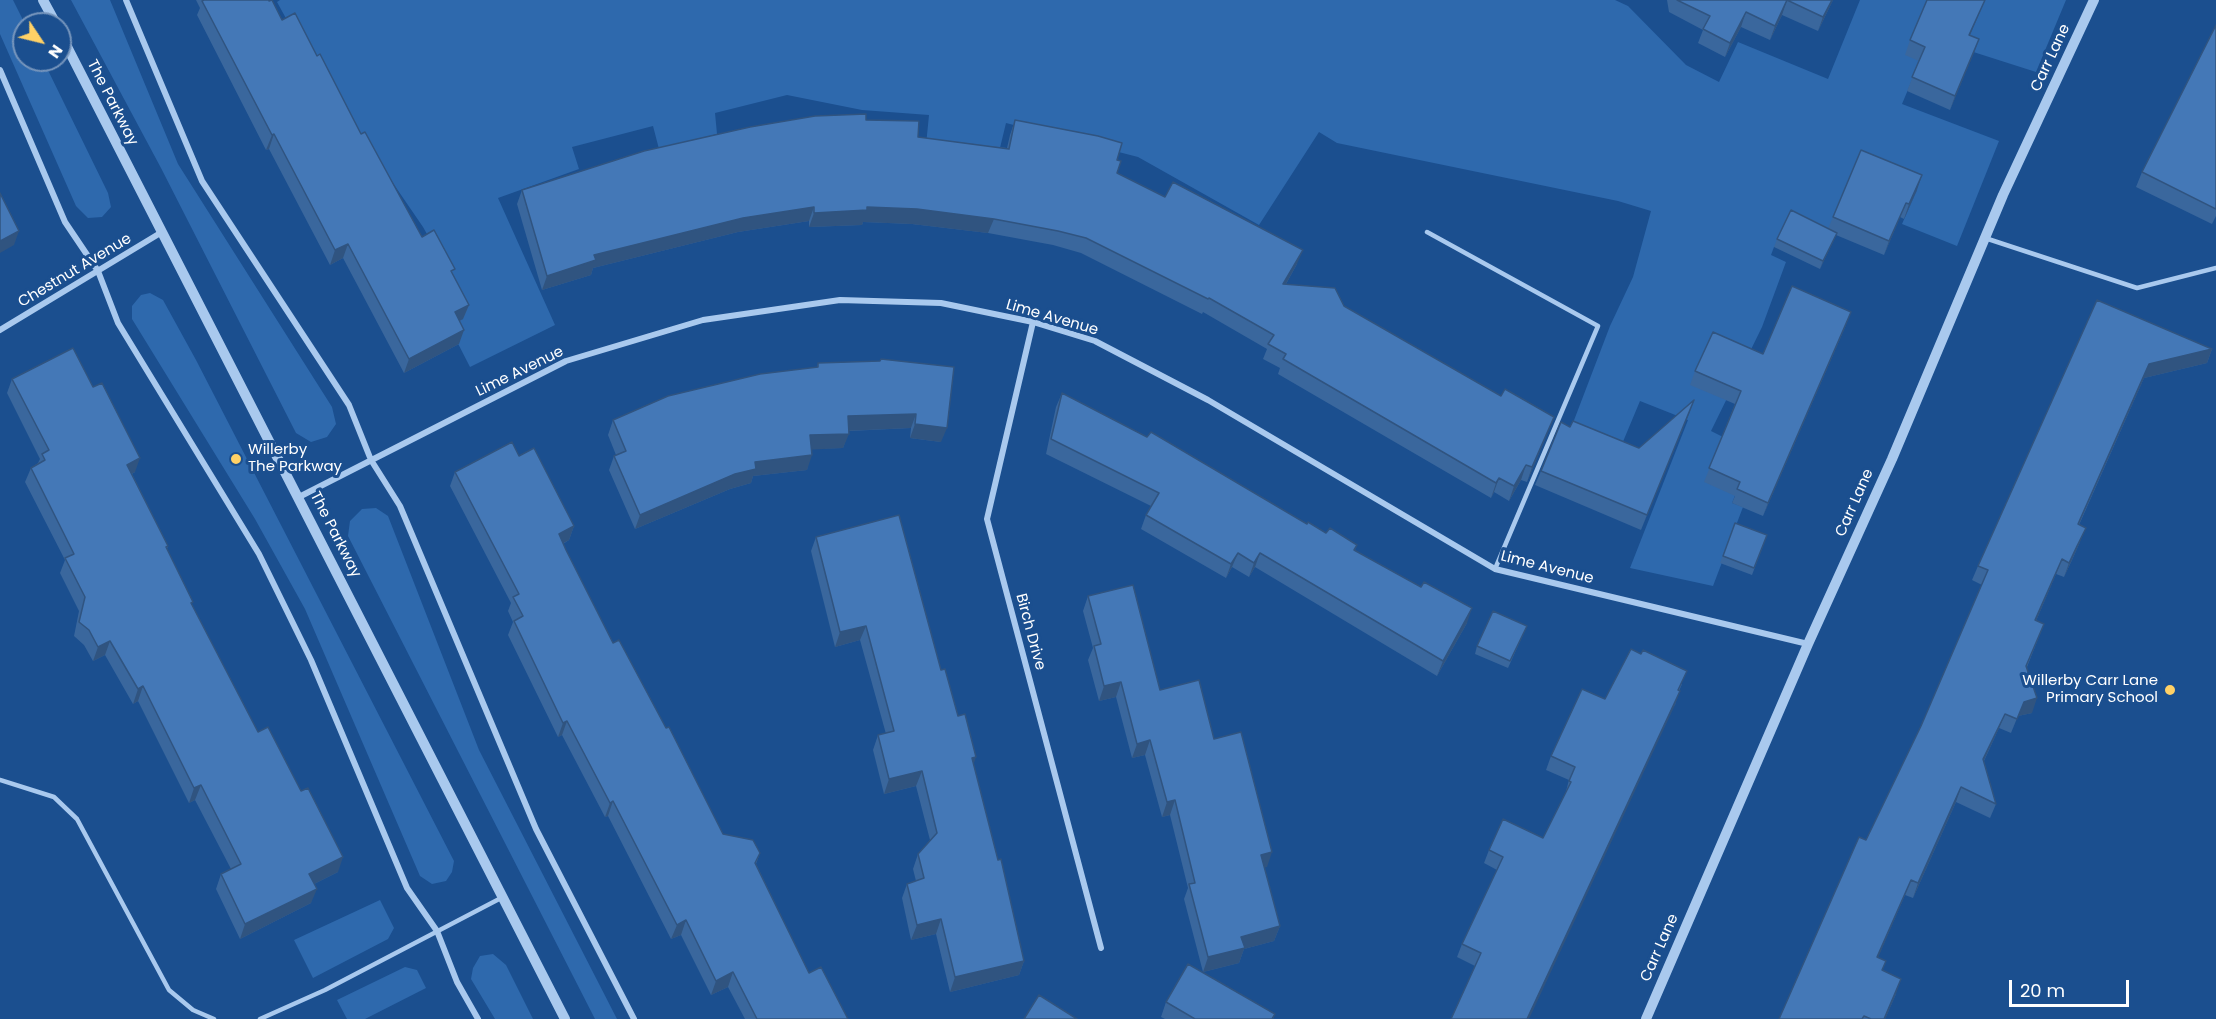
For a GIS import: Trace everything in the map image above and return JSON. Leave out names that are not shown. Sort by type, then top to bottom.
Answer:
[{"type":"street","points":[[126,0],[202,182],[349,405],[371,460],[400,506],[536,829],[634,1019]]},
{"type":"street","name":"Carr Lane","points":[[1646,1019],[1808,644],[1892,459],[1985,238],[2094,0]]},
{"type":"street","name":"The Parkway","points":[[72,56],[565,1019]]},
{"type":"street","points":[[0,70],[65,222],[98,271],[118,323],[259,554],[311,660],[407,888],[437,931],[457,982],[478,1019]]},
{"type":"street","name":"Chestnut Avenue","points":[[0,330],[162,232]]},
{"type":"street","name":"Lime Avenue","points":[[299,497],[566,361],[703,320],[840,300],[941,303],[1033,322],[1095,341],[1208,400],[1495,569],[1808,644]]},
{"type":"street","name":"Birch Drive","points":[[1033,322],[987,519],[1101,948]]},
{"type":"lane","points":[[1427,232],[1598,326],[1495,569]]},
{"type":"lane","points":[[1985,238],[2137,288],[2216,268]]},
{"type":"lane","points":[[0,780],[54,797],[76,819],[169,990],[193,1010],[214,1019]]},
{"type":"lane","points":[[260,1019],[318,993],[503,897]]},
{"type":"shaded area","points":[[0,0],[13,0],[19,12],[12,12],[12,61],[0,34]]},
{"type":"shaded area","points":[[71,0],[110,0],[178,164],[332,407],[336,424],[327,437],[311,442],[296,433],[161,168]]},
{"type":"shaded area","points":[[280,0],[1615,0],[1628,6],[1686,65],[1719,82],[1738,42],[1828,79],[1860,0],[1928,0],[1920,61],[1902,104],[1999,141],[1957,246],[1902,224],[1917,190],[1831,233],[1774,247],[1771,255],[1786,262],[1762,327],[1711,431],[1727,439],[1738,488],[1732,503],[1743,507],[1713,586],[1630,568],[1688,420],[1640,401],[1617,456],[1568,436],[1610,326],[1633,277],[1651,211],[1618,201],[1337,143],[1319,132],[1259,225],[1138,157],[1006,123],[999,152],[926,145],[929,115],[862,110],[787,95],[715,113],[717,134],[659,149],[653,126],[572,147],[579,169],[498,198],[555,325],[470,367],[449,326],[463,319],[454,282],[423,227],[310,62],[277,2]]},
{"type":"shaded area","points":[[1946,0],[2066,0],[2036,72],[1964,49]]},
{"type":"shaded area","points":[[17,72],[49,72],[108,193],[111,207],[102,217],[88,218],[76,206]]},
{"type":"shaded area","points":[[150,293],[163,300],[196,360],[454,861],[452,872],[446,881],[432,884],[420,876],[305,609],[255,519],[132,319],[132,306],[141,295]]},
{"type":"shaded area","points":[[376,508],[388,516],[479,750],[617,1019],[595,1019],[348,536],[350,521],[362,509]]},
{"type":"shaded area","points":[[380,900],[394,928],[388,939],[313,978],[294,940]]},
{"type":"shaded area","points":[[493,954],[506,965],[533,1019],[495,1019],[471,979],[473,968],[480,956]]},
{"type":"shaded area","points":[[405,967],[417,970],[426,988],[365,1019],[347,1019],[337,1000]]},
{"type":"building","points":[[272,0],[282,20],[295,13],[317,56],[320,54],[361,134],[365,132],[422,237],[434,230],[455,269],[451,271],[469,305],[455,312],[464,330],[409,359],[348,244],[335,250],[274,134],[272,135],[202,1]]},
{"type":"building","points":[[1677,0],[1787,0],[1775,26],[1746,12],[1730,43],[1703,29],[1710,16]]},
{"type":"building","points":[[1787,0],[1832,0],[1823,17]]},
{"type":"building","points":[[1927,0],[1985,0],[1969,35],[1979,39],[1955,96],[1912,77],[1925,47],[1910,40]]},
{"type":"building","points":[[2216,25],[2216,209],[2142,172]]},
{"type":"building","points":[[866,114],[866,120],[919,121],[918,137],[1009,149],[1015,120],[1098,136],[1122,143],[1117,160],[1121,161],[1117,173],[1165,197],[1173,182],[1303,250],[1283,284],[1335,288],[1344,306],[1501,396],[1505,389],[1554,417],[1532,467],[1526,465],[1514,486],[1499,478],[1496,483],[1283,359],[1286,354],[1268,344],[1274,335],[1209,298],[1086,238],[1058,231],[994,219],[917,209],[867,207],[867,210],[814,213],[814,207],[743,218],[594,255],[596,260],[547,276],[522,190],[644,151],[750,127],[815,116]]},
{"type":"building","points":[[1861,150],[1922,175],[1889,241],[1833,217]]},
{"type":"building","points":[[0,193],[19,231],[0,241]]},
{"type":"building","points":[[1791,210],[1837,233],[1823,261],[1777,239]]},
{"type":"building","points":[[1792,286],[1851,312],[1768,503],[1737,489],[1740,482],[1709,468],[1741,391],[1695,371],[1713,332],[1763,354]]},
{"type":"building","points":[[2097,300],[2212,349],[2149,364],[2078,524],[2086,528],[2069,563],[2062,559],[2035,620],[2044,624],[2026,666],[2037,698],[2024,702],[2017,719],[2005,714],[1983,759],[1996,804],[1961,787],[1918,883],[1911,880],[1877,957],[1886,961],[1882,970],[1901,979],[1884,1019],[1871,1019],[1864,1016],[1862,1019],[1779,1019],[1859,837],[1866,840],[1921,726],[1988,570],[1978,566]]},
{"type":"building","points":[[73,348],[93,387],[102,383],[140,458],[127,465],[168,546],[166,547],[193,602],[191,603],[258,732],[268,727],[301,791],[308,788],[343,857],[309,874],[317,889],[245,924],[221,874],[241,864],[201,785],[194,788],[143,686],[138,689],[110,641],[98,647],[89,630],[79,622],[85,597],[65,558],[74,554],[31,468],[45,460],[42,454],[49,450],[12,379]]},
{"type":"building","points":[[881,359],[954,367],[947,428],[915,424],[916,414],[848,416],[849,434],[810,435],[812,455],[755,462],[756,469],[735,474],[640,515],[614,456],[626,451],[613,420],[668,396],[760,374],[818,367],[818,363],[880,361]]},
{"type":"building","points":[[1062,393],[1147,437],[1151,432],[1307,524],[1308,522],[1326,533],[1330,528],[1357,545],[1354,550],[1421,587],[1424,582],[1472,608],[1443,661],[1260,553],[1254,563],[1238,553],[1231,564],[1146,515],[1159,493],[1051,439]]},
{"type":"building","points":[[1694,400],[1647,515],[1541,471],[1561,422],[1570,427],[1573,421],[1639,448]]},
{"type":"building","points":[[512,442],[519,456],[534,448],[574,526],[559,534],[613,643],[619,640],[666,728],[669,727],[723,834],[753,840],[760,853],[755,863],[809,973],[821,967],[848,1019],[757,1019],[733,972],[716,981],[686,920],[677,925],[613,801],[610,803],[567,721],[563,723],[514,621],[523,616],[513,597],[519,594],[455,472]]},
{"type":"building","points":[[899,515],[941,670],[945,669],[958,716],[965,714],[976,757],[972,758],[998,860],[1001,859],[1024,961],[955,977],[941,919],[917,925],[907,884],[924,878],[918,854],[937,833],[922,771],[889,779],[878,735],[894,731],[866,626],[840,632],[816,537]]},
{"type":"building","points":[[1735,523],[1767,535],[1754,568],[1723,556]]},
{"type":"building","points":[[1133,585],[1160,690],[1199,680],[1214,739],[1241,732],[1272,852],[1261,855],[1280,926],[1241,937],[1245,948],[1208,957],[1189,884],[1195,883],[1175,800],[1167,802],[1150,740],[1137,744],[1121,682],[1104,686],[1094,646],[1101,644],[1088,596]]},
{"type":"building","points":[[1493,611],[1527,626],[1510,661],[1477,646]]},
{"type":"building","points":[[1631,649],[1641,654],[1643,650],[1687,671],[1678,690],[1680,691],[1527,1019],[1451,1019],[1481,953],[1462,944],[1503,857],[1489,850],[1503,819],[1543,838],[1571,782],[1569,781],[1575,767],[1551,756],[1582,689],[1605,699]]},
{"type":"building","points":[[1188,964],[1275,1014],[1272,1019],[1195,1019],[1166,1002]]},
{"type":"building","points":[[1039,995],[1077,1019],[1024,1019]]},
{"type":"place","name":"Willerby The Parkway","points":[[236,459]]},
{"type":"place","name":"Willerby Carr Lane Primary School","points":[[2170,690]]}]
